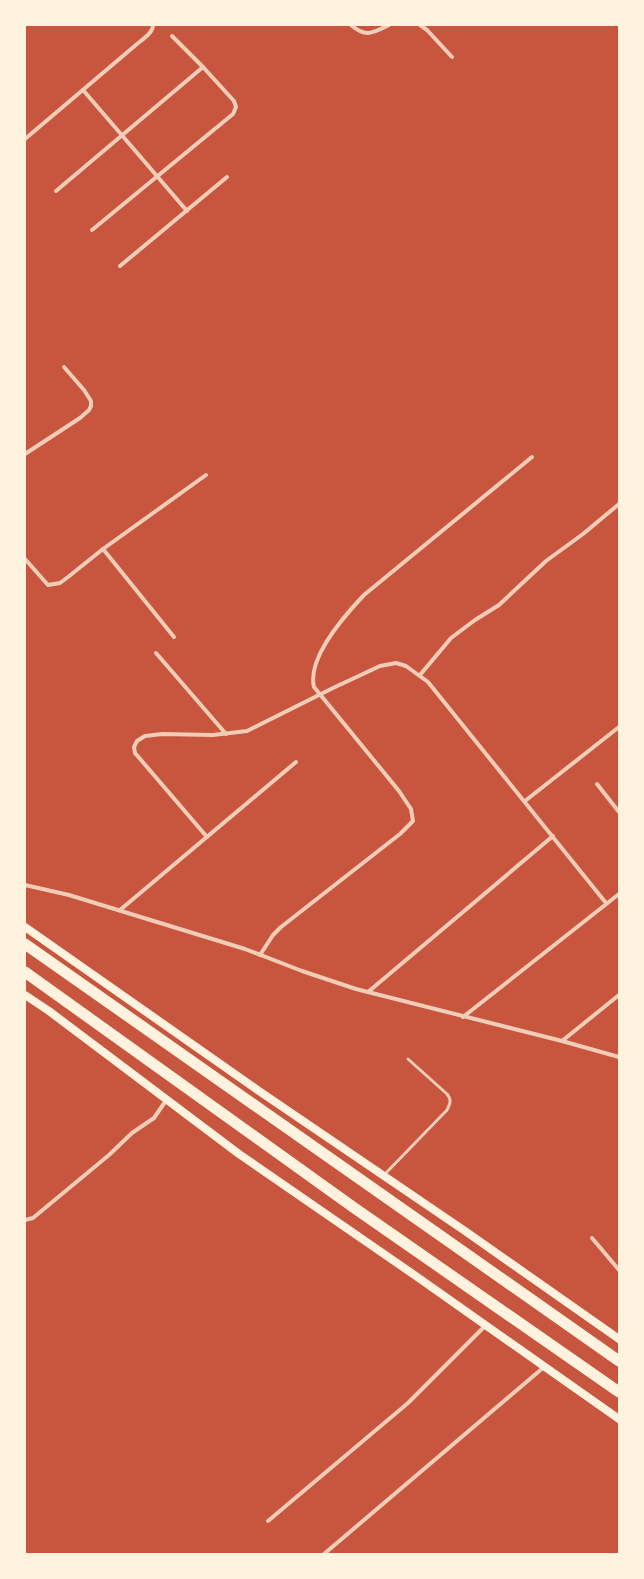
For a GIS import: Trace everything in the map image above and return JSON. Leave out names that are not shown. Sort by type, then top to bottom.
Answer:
[{"type":"highway","points":[[25,944],[619,1361]]},
{"type":"highway","points":[[25,972],[352,1207],[619,1392]]},
{"type":"main road","points":[[25,927],[259,1091],[384,1175],[619,1339]]},
{"type":"main road","points":[[25,995],[49,1011],[239,1154],[619,1419]]},
{"type":"street","points":[[25,139],[149,34],[153,29],[153,25]]},
{"type":"street","points":[[351,25],[362,33],[370,34],[389,25]]},
{"type":"street","points":[[420,25],[452,57]]},
{"type":"street","points":[[92,230],[233,114],[236,107],[234,101],[203,66],[172,36]]},
{"type":"street","points":[[56,191],[203,66]]},
{"type":"street","points":[[83,90],[187,210]]},
{"type":"street","points":[[120,266],[227,177]]},
{"type":"street","points":[[25,454],[80,418],[89,410],[91,406],[91,401],[84,390],[64,367]]},
{"type":"street","points":[[260,955],[273,935],[281,927],[400,834],[412,821],[411,809],[399,791],[314,688],[312,680],[313,671],[317,660],[343,618],[364,595],[532,457]]},
{"type":"street","points":[[25,559],[45,583],[48,585],[53,585],[68,577],[103,549],[206,475]]},
{"type":"street","points":[[420,675],[452,638],[475,620],[499,605],[546,561],[619,506]]},
{"type":"street","points":[[103,549],[174,637]]},
{"type":"street","points":[[156,653],[226,734]]},
{"type":"street","points":[[207,837],[136,753],[134,747],[137,741],[145,736],[162,734],[226,734],[247,731],[380,666],[396,663],[406,666],[420,675],[437,693],[606,903]]},
{"type":"street","points":[[524,801],[619,727]]},
{"type":"street","points":[[120,910],[296,762]]},
{"type":"street","points":[[597,784],[619,812]]},
{"type":"street","points":[[368,992],[553,836]]},
{"type":"street","points":[[25,885],[120,910],[245,949],[302,971],[368,992],[619,1057]]},
{"type":"street","points":[[463,1017],[619,894]]},
{"type":"street","points":[[562,1041],[619,995]]},
{"type":"street","points":[[25,1220],[33,1218],[40,1213],[109,1155],[132,1133],[154,1118],[167,1099]]},
{"type":"street","points":[[592,1238],[619,1270]]},
{"type":"street","points":[[268,1521],[408,1403],[486,1325]]},
{"type":"street","points":[[324,1554],[544,1367]]},
{"type":"lane","points":[[384,1175],[447,1110],[450,1104],[447,1094],[408,1059]]}]
